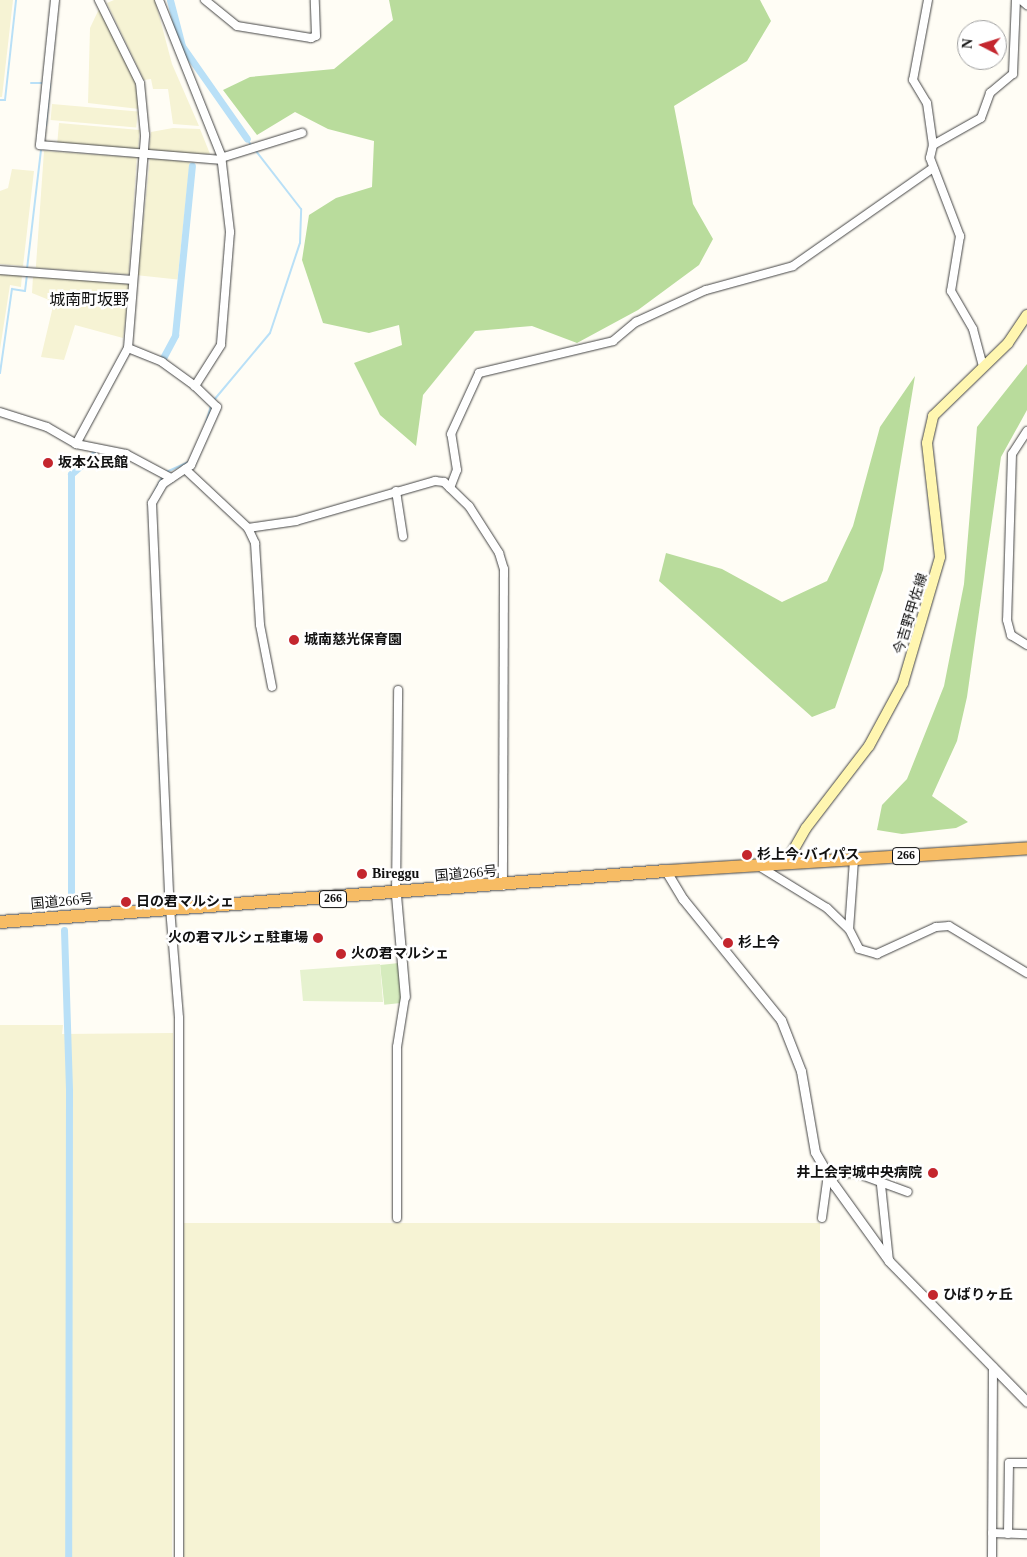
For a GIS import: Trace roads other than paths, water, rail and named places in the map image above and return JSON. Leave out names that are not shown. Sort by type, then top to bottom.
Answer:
[{"type":"highway","name":"266","points":[[786,863],[1027,848]]},
{"type":"highway","name":"国道266号","points":[[0,922],[170,908],[396,895],[666,871],[786,863]]},
{"type":"main road","name":"今吉野甲佐線","points":[[786,863],[806,828],[870,746],[903,683],[940,557],[928,432],[939,409],[1008,343],[1027,315]]},
{"type":"street","points":[[55,0],[40,145],[143,155],[221,159],[302,133]]},
{"type":"street","points":[[76,444],[128,348],[143,155],[140,82],[100,0],[94,0]]},
{"type":"street","points":[[159,0],[221,159],[230,232],[226,315],[221,345],[195,386]]},
{"type":"street","points":[[204,0],[237,26],[311,38],[316,36],[315,0]]},
{"type":"street","points":[[928,0],[913,80],[927,104],[934,144],[933,168],[960,236],[951,291],[973,329],[983,367]]},
{"type":"street","points":[[934,144],[981,118],[990,93],[1014,74],[1016,0]]},
{"type":"street","points":[[1021,0],[1027,5]]},
{"type":"street","points":[[450,488],[457,470],[451,434],[479,373],[613,341],[636,322],[706,290],[793,266],[933,168]]},
{"type":"street","points":[[0,270],[133,280]]},
{"type":"street","points":[[128,348],[162,362],[195,386],[217,407],[204,440],[185,469],[171,478],[152,503],[170,908],[179,1018],[179,1557]]},
{"type":"street","points":[[0,412],[47,427],[76,444],[126,454],[171,478]]},
{"type":"street","points":[[1027,431],[1012,454],[1007,620],[1011,635],[1027,645]]},
{"type":"street","points":[[185,469],[248,528],[257,559],[260,625],[272,687]]},
{"type":"street","points":[[248,528],[296,521],[435,481],[450,488],[469,506],[499,553],[504,570],[503,886]]},
{"type":"street","points":[[396,491],[403,536]]},
{"type":"street","points":[[397,1218],[397,1046],[405,996],[396,895],[398,690]]},
{"type":"street","points":[[854,860],[850,929],[853,943],[877,954],[949,926],[1027,972]]},
{"type":"street","points":[[754,865],[775,872],[850,929]]},
{"type":"street","points":[[666,871],[682,899],[781,1020],[801,1071],[815,1152],[828,1174],[889,1261],[993,1364],[1027,1402]]},
{"type":"street","points":[[828,1174],[856,1173],[881,1186],[908,1192]]},
{"type":"street","points":[[822,1218],[828,1174]]},
{"type":"street","points":[[881,1186],[889,1261]]},
{"type":"street","points":[[992,1557],[993,1364]]},
{"type":"street","points":[[1008,1534],[1010,1463],[1027,1463]]},
{"type":"street","points":[[992,1533],[1027,1534]]},
{"type":"waterway","points":[[0,100],[5,100],[16,0]]},
{"type":"waterway","points":[[170,0],[182,46],[247,139]]},
{"type":"waterway","points":[[31,83],[45,83]]},
{"type":"waterway","points":[[46,125],[50,83]]},
{"type":"waterway","points":[[247,139],[251,145]]},
{"type":"waterway","points":[[27,269],[41,150]]},
{"type":"waterway","points":[[214,400],[270,333],[300,243],[301,209],[256,151]]},
{"type":"waterway","points":[[163,358],[175,335],[192,166]]},
{"type":"waterway","points":[[0,373],[12,289],[25,291],[27,274]]},
{"type":"waterway","points":[[206,423],[211,406]]},
{"type":"waterway","points":[[71,903],[71,474],[94,454]]},
{"type":"waterway","points":[[164,473],[189,462]]},
{"type":"waterway","points":[[149,503],[162,477]]},
{"type":"waterway","points":[[157,690],[161,785]]},
{"type":"waterway","points":[[64,930],[69,1091],[68,1557]]},
{"type":"place","name":"坂本公民館","points":[[48,463]]},
{"type":"place","name":"城南慈光保育園","points":[[294,640]]},
{"type":"place","name":"杉上今·バイパス","points":[[747,855]]},
{"type":"place","name":"Bireggu","points":[[362,874]]},
{"type":"place","name":"日の君マルシェ","points":[[126,902]]},
{"type":"place","name":"火の君マルシェ駐車場","points":[[318,938]]},
{"type":"place","name":"杉上今","points":[[728,943]]},
{"type":"place","name":"火の君マルシェ","points":[[341,954]]},
{"type":"place","name":"井上会宇城中央病院","points":[[933,1173]]},
{"type":"place","name":"ひばりヶ丘","points":[[933,1295]]},
{"type":"district","name":"城南町坂野","points":[[89,300]]}]
